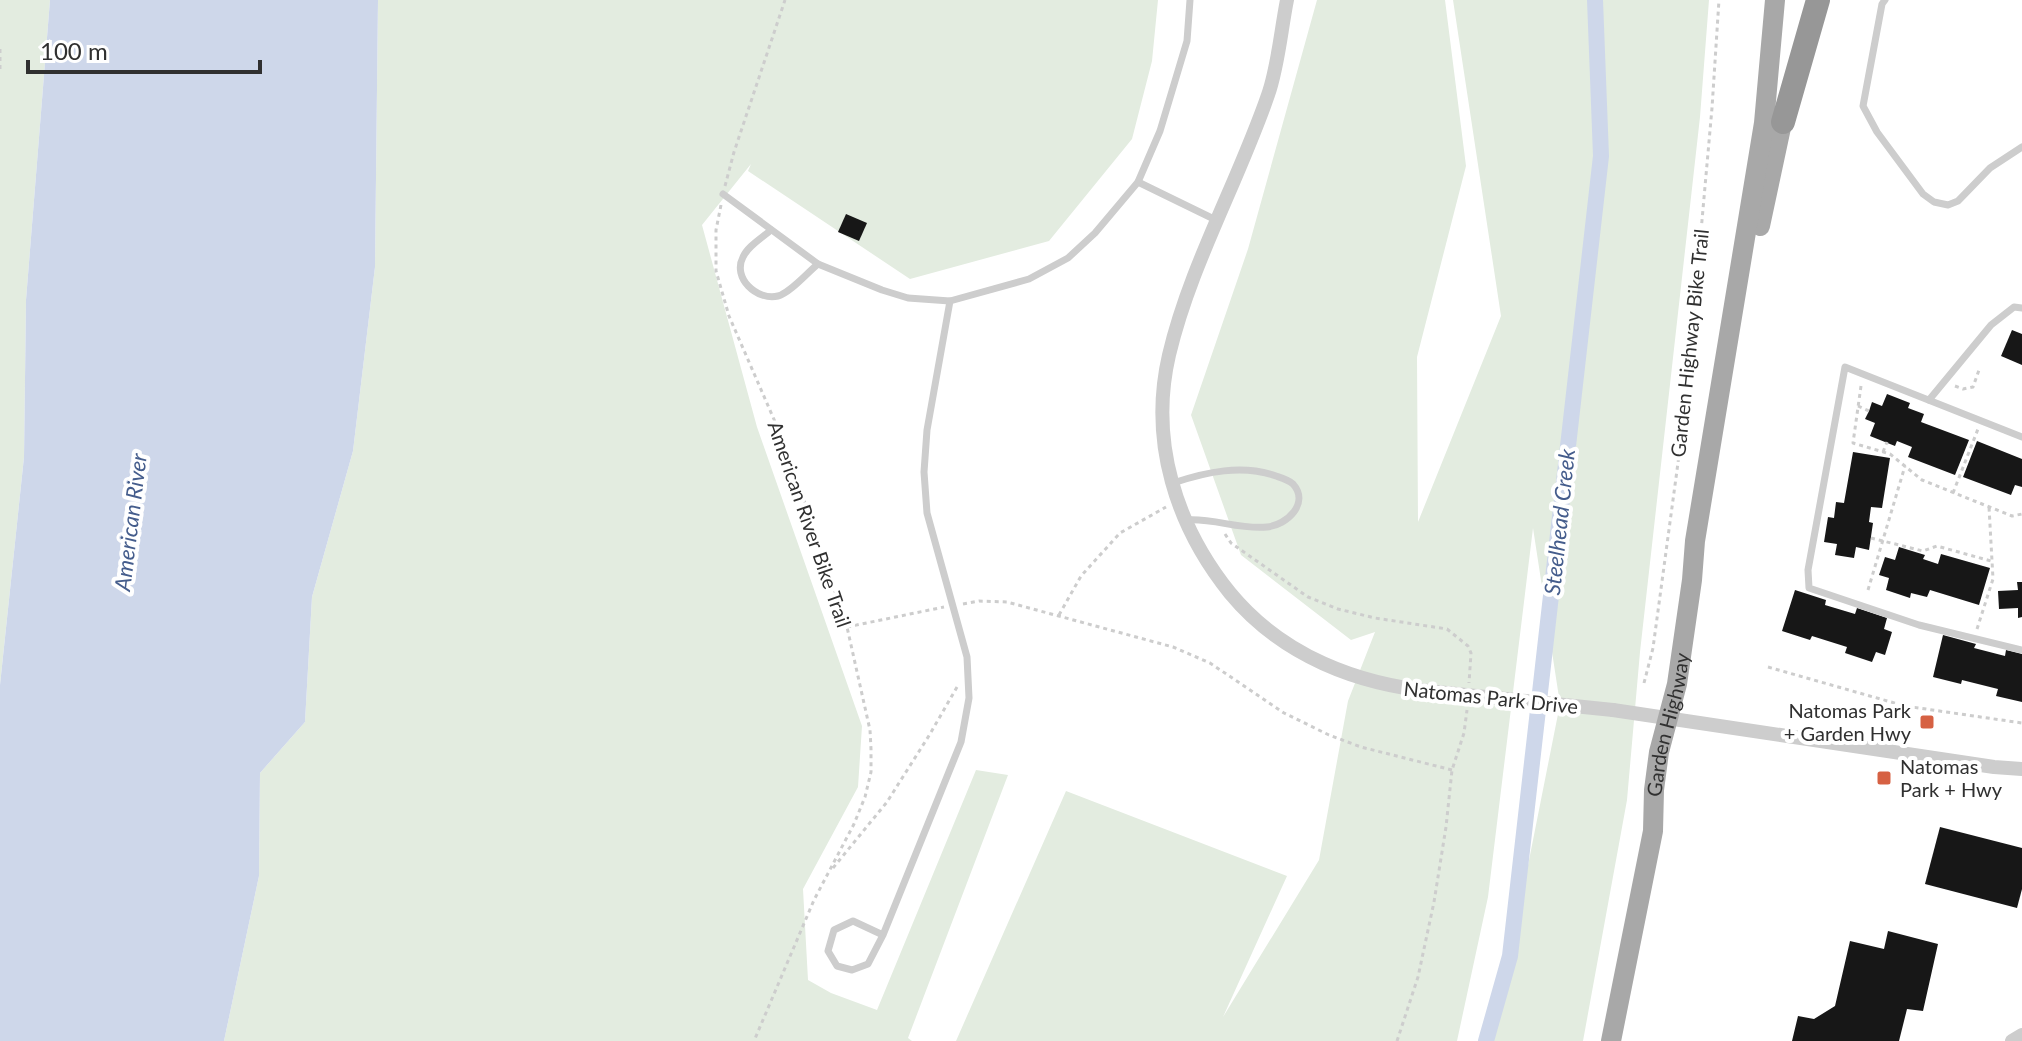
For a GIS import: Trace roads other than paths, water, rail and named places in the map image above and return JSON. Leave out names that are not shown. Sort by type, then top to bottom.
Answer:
[{"type":"highway","points":[[1783,122],[1818,0]]},
{"type":"main road","name":"Garden Highway","points":[[1611,1041],[1653,831],[1659,752],[1677,684],[1695,541],[1764,123],[1775,0]]},
{"type":"main road","name":"Garden Highway","points":[[1717,409],[1783,122],[1807,0]]},
{"type":"street","name":"Natomas Park Drive","points":[[1287,0],[1269,91],[1196,272],[1169,357],[1164,396],[1164,442],[1171,484],[1185,520],[1211,569],[1240,605],[1271,634],[1302,654],[1334,669],[1407,689],[1613,710],[2022,769]]},
{"type":"street","points":[[2012,1041],[2022,1035]]},
{"type":"lane","points":[[723,194],[818,264],[908,298],[950,301],[1029,279],[1068,258],[1095,233],[1138,182],[1160,131],[1187,41],[1190,0]]},
{"type":"lane","points":[[1885,0],[1863,106],[1877,132],[1923,194],[1934,202],[1948,205],[1958,201],[1990,168],[2022,147]]},
{"type":"lane","points":[[1138,182],[1218,221]]},
{"type":"lane","points":[[771,230],[742,258],[741,274],[747,287],[762,296],[777,296],[788,291],[818,264]]},
{"type":"lane","points":[[883,935],[853,921],[834,930],[828,951],[837,966],[852,970],[868,964],[883,935],[961,742],[969,698],[967,657],[927,513],[924,472],[927,430],[950,301]]},
{"type":"lane","points":[[1929,400],[1991,325],[2014,307],[2022,308]]},
{"type":"lane","points":[[2022,437],[1845,367],[1808,570],[1809,588],[1919,625],[2022,650]]},
{"type":"lane","points":[[1171,484],[1200,474],[1239,469],[1292,482],[1298,494],[1297,507],[1286,521],[1269,527],[1185,520]]},
{"type":"water","name":"American River","points":[[50,0],[378,0],[375,267],[353,451],[312,597],[305,722],[260,773],[259,876],[224,1041],[0,1041],[0,685],[24,457],[26,300]]},
{"type":"waterway","name":"Steelhead Creek","points":[[1486,1041],[1510,956],[1601,156],[1595,0]]},
{"type":"place","name":"Natomas Park + Garden Hwy","points":[[1927,722]]},
{"type":"place","name":"Natomas Park + Hwy","points":[[1884,778]]}]
